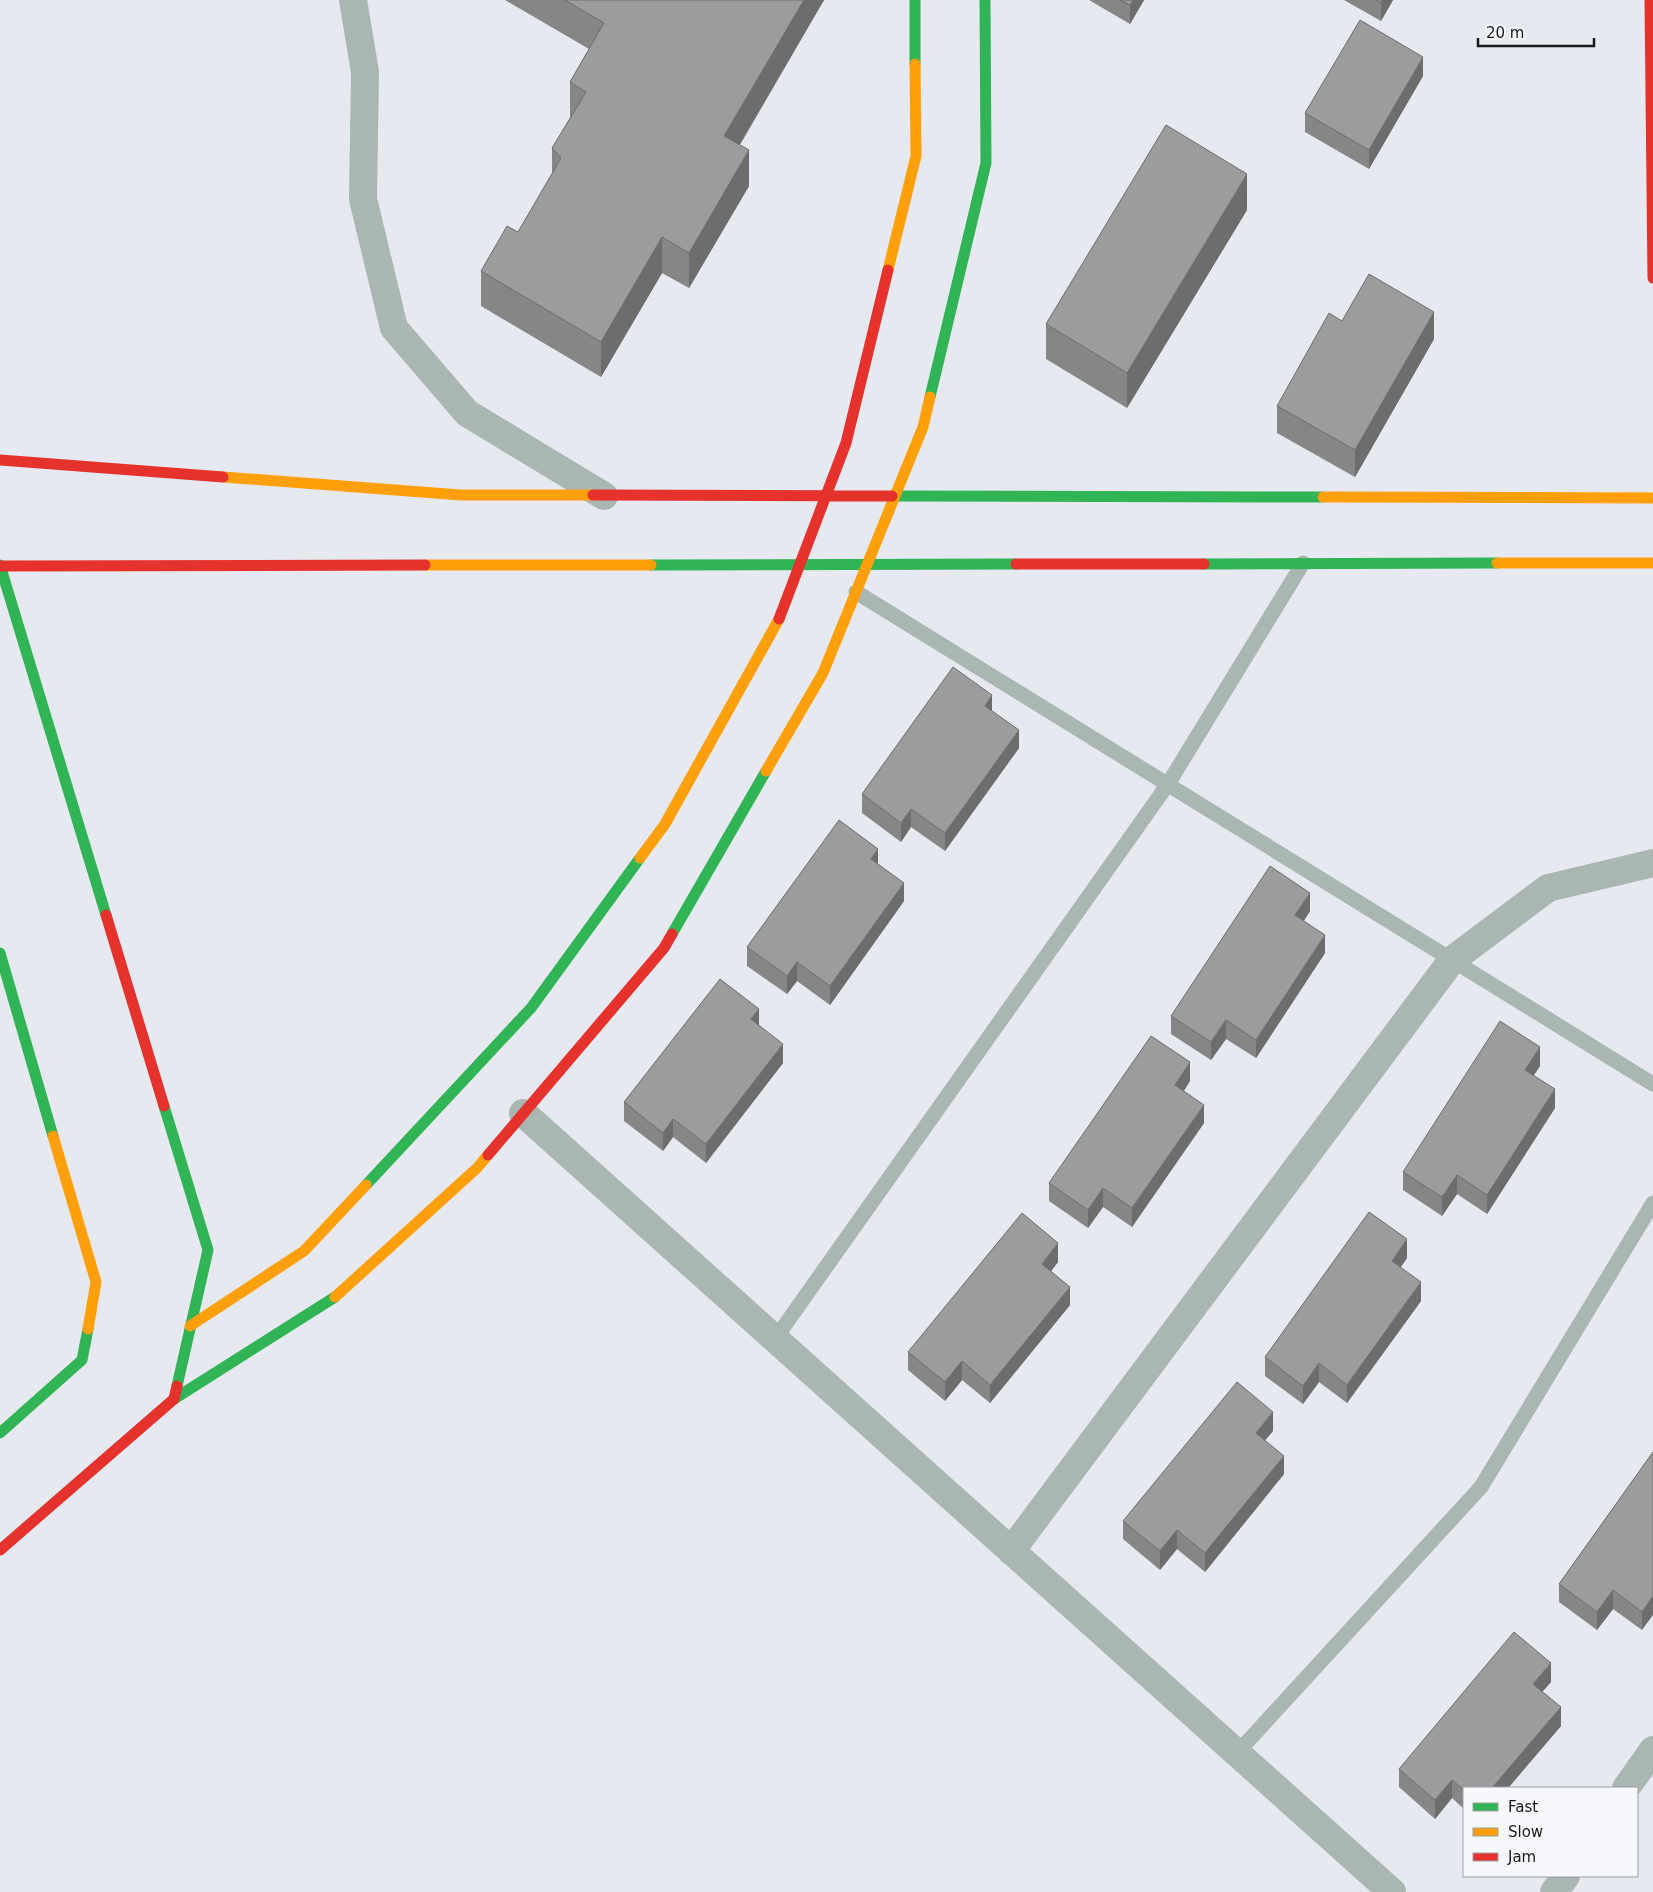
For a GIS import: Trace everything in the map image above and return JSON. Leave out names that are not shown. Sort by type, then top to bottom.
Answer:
[{"type":"street","points":[[353,0],[366,72],[362,199],[394,328],[467,413],[604,496]]},
{"type":"street","points":[[190,1326],[304,1251],[531,1008],[665,824],[778,621],[846,444],[916,156],[915,0]]},
{"type":"street","points":[[0,1550],[174,1399],[337,1296],[477,1168],[664,948],[823,672],[923,427],[986,163],[985,0]]},
{"type":"street","points":[[1650,0],[1653,278]]},
{"type":"street","points":[[0,460],[460,495],[1653,498]]},
{"type":"street","points":[[174,1399],[208,1250],[0,566],[1653,562]]},
{"type":"street","points":[[1011,1551],[1452,960],[1548,888],[1653,863]]},
{"type":"street","points":[[0,953],[12,1011],[96,1282],[82,1360],[0,1433]]},
{"type":"street","points":[[523,1113],[1392,1892]]},
{"type":"street","points":[[1627,1787],[1653,1750]]},
{"type":"street","points":[[1554,1892],[1565,1877]]},
{"type":"lane","points":[[775,1339],[1168,784],[1303,563]]},
{"type":"lane","points":[[856,592],[1653,1084]]},
{"type":"lane","points":[[1237,1753],[1481,1487],[1653,1203]]},
{"type":"shaded area","points":[[0,0],[1653,0],[1653,1892],[0,1892]]},
{"type":"building","points":[[565,0],[804,0],[724,136],[749,150],[689,253],[662,237],[601,342],[481,271],[507,226],[518,232],[561,158],[552,148],[586,92],[570,82],[604,23]]},
{"type":"building","points":[[1120,0],[1133,0],[1130,5]]},
{"type":"building","points":[[1360,20],[1423,57],[1369,150],[1305,113]]},
{"type":"building","points":[[1166,125],[1247,174],[1127,373],[1046,324]]},
{"type":"building","points":[[1369,274],[1434,312],[1355,450],[1277,406],[1329,313],[1342,321]]},
{"type":"building","points":[[953,667],[992,695],[985,706],[1019,730],[945,833],[911,809],[901,823],[862,794]]},
{"type":"building","points":[[839,820],[878,849],[871,859],[904,883],[830,986],[797,962],[787,976],[747,947]]},
{"type":"building","points":[[1270,866],[1310,893],[1295,915],[1325,935],[1256,1040],[1226,1020],[1211,1042],[1171,1016]]},
{"type":"building","points":[[720,979],[759,1009],[751,1019],[783,1044],[706,1144],[673,1119],[663,1133],[624,1102]]},
{"type":"building","points":[[1500,1021],[1540,1047],[1525,1070],[1555,1089],[1487,1195],[1457,1175],[1442,1197],[1403,1172]]},
{"type":"building","points":[[1151,1036],[1190,1062],[1175,1085],[1204,1105],[1132,1208],[1103,1188],[1088,1210],[1049,1183]]},
{"type":"building","points":[[1369,1212],[1407,1239],[1392,1261],[1421,1282],[1347,1385],[1319,1363],[1303,1386],[1265,1357]]},
{"type":"building","points":[[1022,1213],[1058,1243],[1042,1264],[1070,1287],[990,1385],[962,1361],[945,1382],[908,1352]]},
{"type":"building","points":[[1237,1382],[1273,1412],[1256,1433],[1284,1456],[1205,1553],[1177,1530],[1160,1551],[1123,1521]]},
{"type":"building","points":[[1653,1452],[1653,1596],[1642,1612],[1613,1590],[1597,1612],[1559,1584]]},
{"type":"building","points":[[1514,1632],[1551,1663],[1533,1684],[1561,1707],[1493,1787],[1463,1787],[1463,1789],[1452,1780],[1435,1800],[1399,1769]]},
{"type":"traffic: fast","points":[[915,0],[915,64]]},
{"type":"traffic: fast","points":[[930,397],[986,163],[985,0]]},
{"type":"traffic: fast","points":[[892,496],[1323,497]]},
{"type":"traffic: fast","points":[[1204,564],[1497,563]]},
{"type":"traffic: fast","points":[[651,565],[1016,564]]},
{"type":"traffic: fast","points":[[0,565],[106,915]]},
{"type":"traffic: fast","points":[[672,934],[766,771]]},
{"type":"traffic: fast","points":[[366,1185],[531,1008],[640,858]]},
{"type":"traffic: fast","points":[[0,953],[53,1136]]},
{"type":"traffic: fast","points":[[164,1106],[208,1250],[177,1386]]},
{"type":"traffic: fast","points":[[174,1399],[335,1297]]},
{"type":"traffic: fast","points":[[0,1433],[82,1360],[88,1329]]},
{"type":"traffic: slow","points":[[888,270],[916,156],[915,64]]},
{"type":"traffic: slow","points":[[766,771],[823,673],[923,427],[930,397]]},
{"type":"traffic: slow","points":[[223,477],[461,495],[593,495]]},
{"type":"traffic: slow","points":[[1323,497],[1653,498]]},
{"type":"traffic: slow","points":[[1497,563],[1653,563]]},
{"type":"traffic: slow","points":[[425,565],[651,565]]},
{"type":"traffic: slow","points":[[640,858],[665,824],[779,619]]},
{"type":"traffic: slow","points":[[53,1136],[96,1282],[88,1329]]},
{"type":"traffic: slow","points":[[335,1297],[477,1168],[488,1155]]},
{"type":"traffic: slow","points":[[190,1326],[304,1251],[366,1185]]},
{"type":"traffic: jam","points":[[1650,0],[1653,278]]},
{"type":"traffic: jam","points":[[779,619],[846,443],[888,270]]},
{"type":"traffic: jam","points":[[0,460],[223,477]]},
{"type":"traffic: jam","points":[[593,495],[892,496]]},
{"type":"traffic: jam","points":[[1016,564],[1204,564]]},
{"type":"traffic: jam","points":[[0,566],[425,565]]},
{"type":"traffic: jam","points":[[106,915],[164,1106]]},
{"type":"traffic: jam","points":[[488,1155],[664,948],[672,934]]},
{"type":"traffic: jam","points":[[0,1550],[174,1399],[177,1386]]}]
